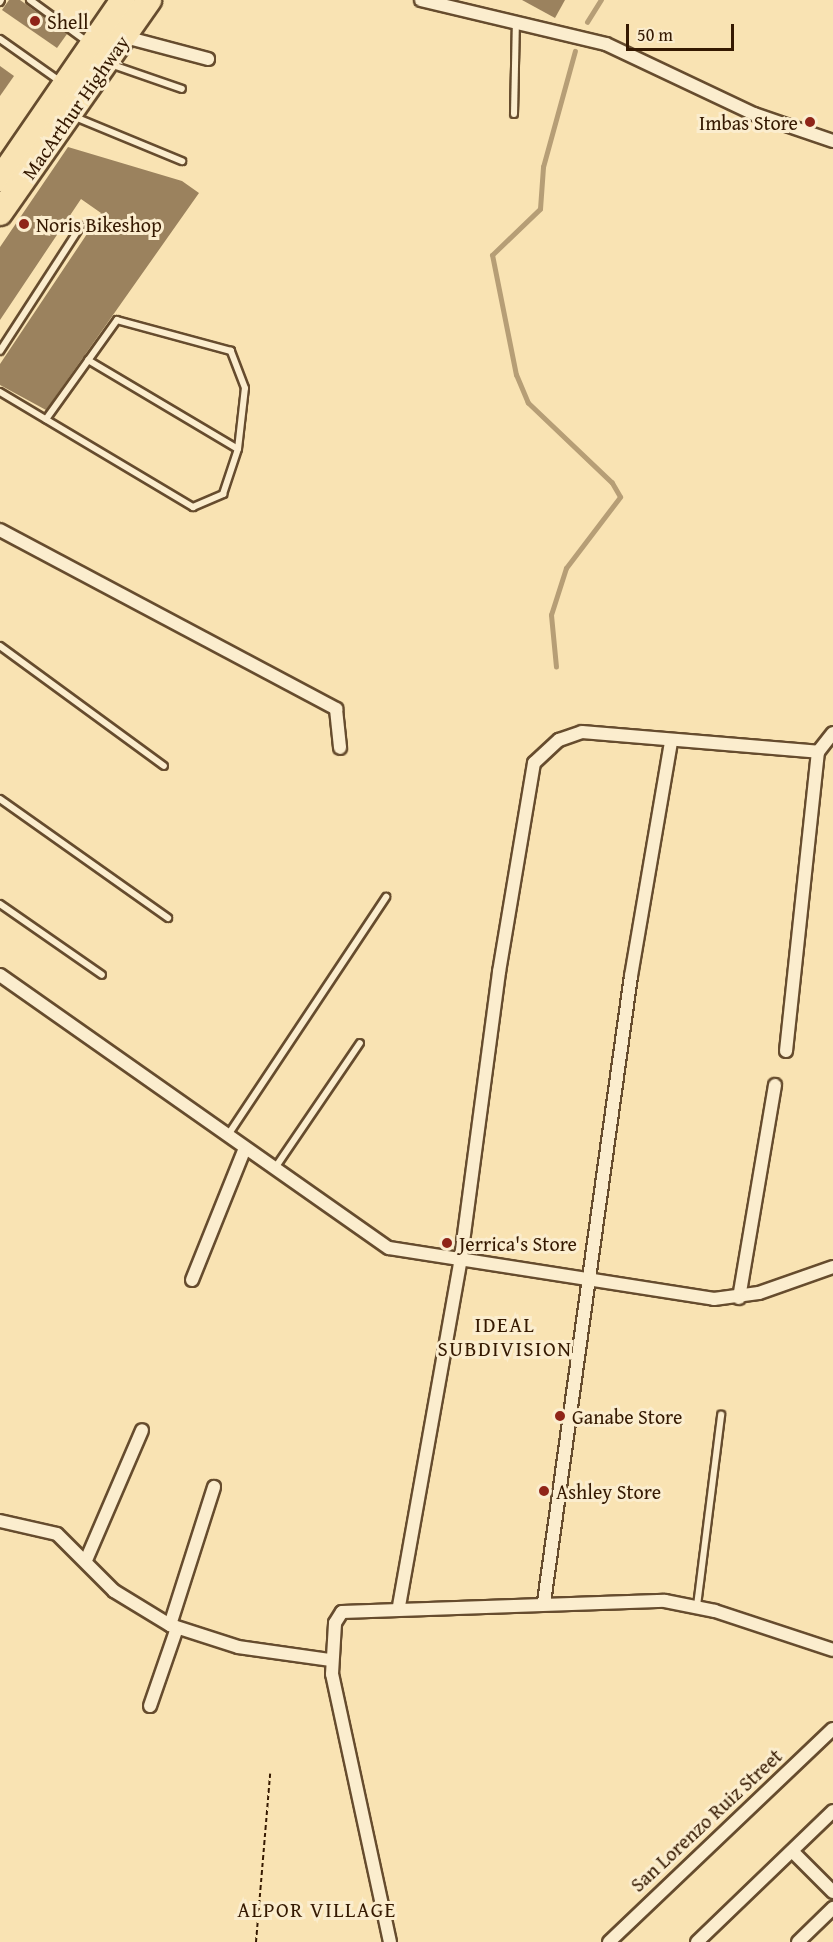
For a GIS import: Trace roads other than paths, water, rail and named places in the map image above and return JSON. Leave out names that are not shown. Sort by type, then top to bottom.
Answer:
[{"type":"highway","name":"MacArthur Highway","points":[[0,213],[60,111],[65,85],[123,0]]},
{"type":"highway","name":"MacArthur Highway","points":[[0,178],[107,63],[149,0]]},
{"type":"street","points":[[421,0],[606,44],[754,114],[833,141]]},
{"type":"street","points":[[125,37],[208,59]]},
{"type":"street","points":[[0,530],[336,709],[340,748]]},
{"type":"street","points":[[399,1606],[461,1257],[499,972],[534,763],[559,740],[582,732],[671,742],[818,752]]},
{"type":"street","points":[[786,1051],[818,752],[833,733]]},
{"type":"street","points":[[544,1602],[630,976],[671,742]]},
{"type":"street","points":[[0,975],[389,1248],[461,1257],[714,1299],[740,1298],[833,1267]]},
{"type":"street","points":[[740,1298],[775,1085]]},
{"type":"street","points":[[192,1280],[245,1148]]},
{"type":"street","points":[[87,1558],[142,1430]]},
{"type":"street","points":[[150,1706],[214,1488]]},
{"type":"street","points":[[0,1521],[57,1534],[87,1558],[114,1591],[174,1626],[238,1647],[331,1660]]},
{"type":"street","points":[[390,1942],[331,1660],[335,1623],[342,1612],[399,1606],[544,1602],[697,1606],[833,1650]]},
{"type":"street","name":"San Lorenzo Ruiz Street","points":[[609,1942],[833,1729]]},
{"type":"street","points":[[697,1942],[833,1811]]},
{"type":"street","points":[[792,1851],[833,1892]]},
{"type":"street","points":[[798,1942],[833,1908]]},
{"type":"lane","points":[[30,0],[92,45]]},
{"type":"lane","points":[[514,114],[516,21]]},
{"type":"lane","points":[[0,39],[65,85]]},
{"type":"lane","points":[[107,63],[182,89]]},
{"type":"lane","points":[[60,111],[182,161]]},
{"type":"lane","points":[[0,351],[81,226]]},
{"type":"lane","points":[[0,392],[193,507],[223,494],[238,449],[245,388],[231,351],[117,320],[46,419]]},
{"type":"lane","points":[[88,360],[238,449]]},
{"type":"lane","points":[[0,646],[164,766]]},
{"type":"lane","points":[[0,799],[168,918]]},
{"type":"lane","points":[[228,1136],[386,897]]},
{"type":"lane","points":[[0,904],[102,975]]},
{"type":"lane","points":[[274,1168],[360,1043]]},
{"type":"lane","points":[[697,1606],[722,1415]]},
{"type":"waterway","points":[[587,22],[601,0]]},
{"type":"waterway","points":[[556,667],[551,615],[566,568],[620,497],[612,483],[528,403],[516,375],[492,255],[540,209],[543,167],[575,51]]},
{"type":"place","name":"Shell","points":[[35,21]]},
{"type":"place","name":"Imbas Store","points":[[810,122]]},
{"type":"place","name":"Noris Bikeshop","points":[[24,224]]},
{"type":"place","name":"Jerrica's Store","points":[[447,1243]]},
{"type":"place","name":"Ganabe Store","points":[[560,1416]]},
{"type":"place","name":"Ashley Store","points":[[544,1491]]},
{"type":"district","name":"IDEAL SUBDIVISION","points":[[505,1337]]},
{"type":"district","name":"ALPOR VILLAGE","points":[[317,1910]]}]
